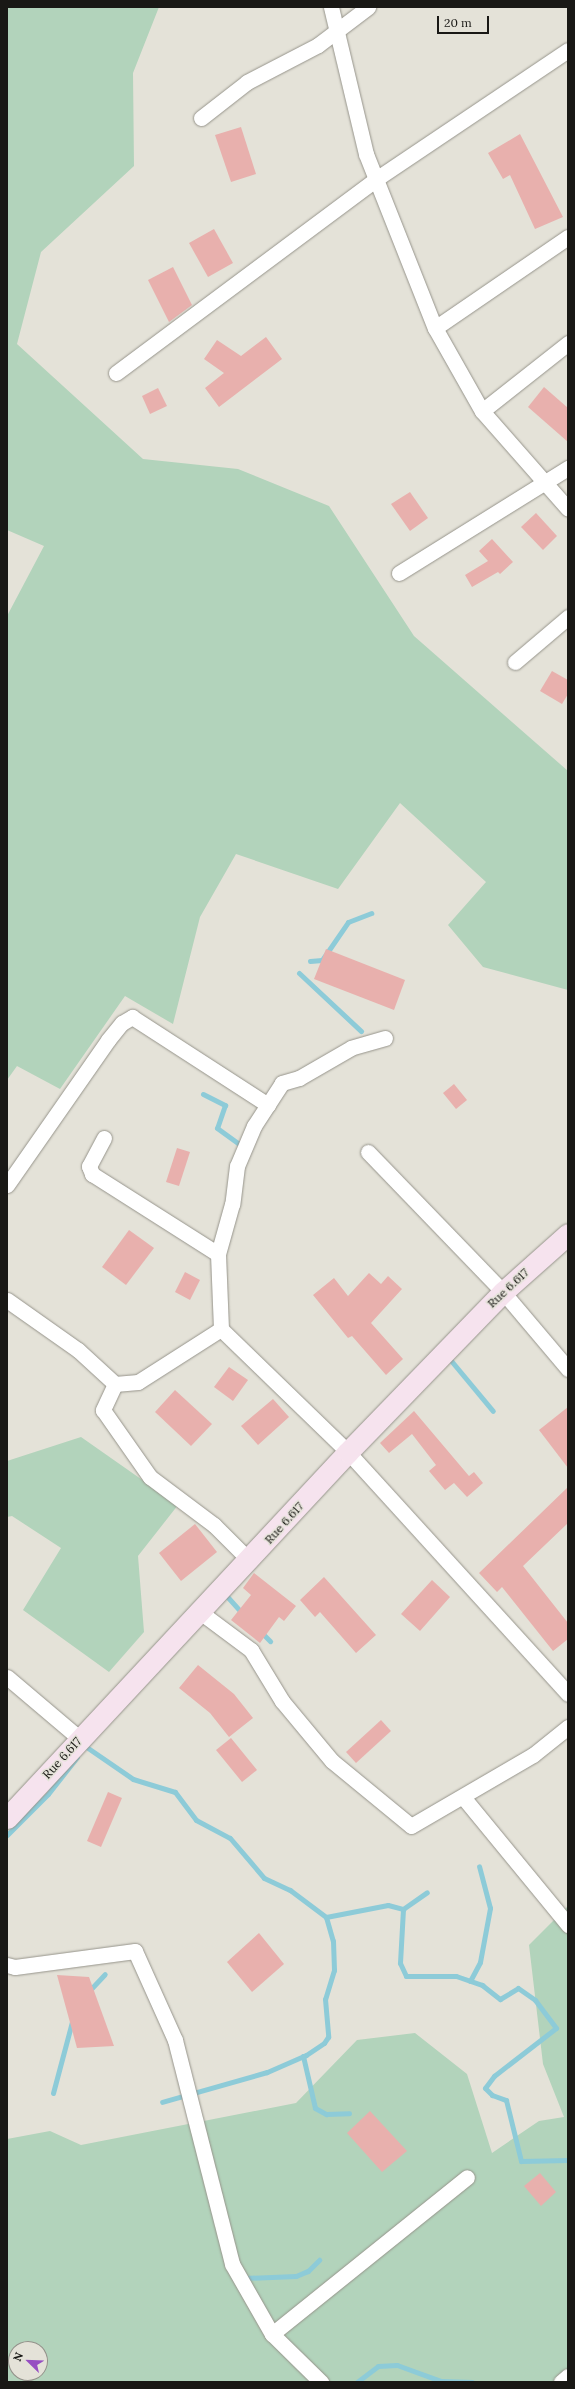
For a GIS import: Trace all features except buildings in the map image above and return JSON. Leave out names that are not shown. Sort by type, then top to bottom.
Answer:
[{"type":"street","points":[[331,7],[335,32],[366,154],[435,328],[482,411],[568,509]]},
{"type":"street","points":[[201,118],[246,82],[318,45],[368,7]]},
{"type":"street","points":[[116,373],[376,179],[568,50]]},
{"type":"street","points":[[435,328],[568,236]]},
{"type":"street","points":[[482,411],[568,343]]},
{"type":"street","points":[[399,573],[568,468]]},
{"type":"street","points":[[516,662],[568,617]]},
{"type":"street","points":[[7,1185],[108,1040],[122,1023],[132,1017],[268,1105]]},
{"type":"street","points":[[385,1038],[351,1048],[299,1078],[282,1083],[254,1126],[237,1166],[232,1204],[218,1254],[221,1329],[348,1452],[568,1694]]},
{"type":"street","points":[[104,1138],[89,1166],[92,1174],[218,1254]]},
{"type":"street","points":[[368,1152],[503,1292],[568,1369]]},
{"type":"street","name":"Rue 6.617","points":[[7,1818],[79,1738],[250,1561],[348,1452],[503,1292],[568,1234]]},
{"type":"street","points":[[7,1300],[78,1350],[115,1384],[138,1382],[221,1329]]},
{"type":"street","points":[[115,1384],[103,1410],[150,1477],[214,1525],[250,1561]]},
{"type":"street","points":[[200,1612],[251,1650],[282,1702],[332,1761],[411,1826],[533,1755],[568,1727]]},
{"type":"street","points":[[7,1677],[79,1738]]},
{"type":"street","points":[[463,1797],[568,1925]]},
{"type":"street","points":[[7,1965],[15,1967],[135,1951],[175,2040],[232,2264],[272,2334],[321,2382]]},
{"type":"street","points":[[272,2334],[467,2177]]},
{"type":"street","points":[[562,2382],[568,2376]]},
{"type":"green space","points":[[7,7],[159,7],[133,73],[134,166],[41,252],[17,344],[143,459],[238,469],[329,506],[414,636],[568,771],[568,990],[483,967],[448,925],[486,882],[400,803],[338,889],[236,854],[200,917],[173,1024],[125,996],[60,1089],[17,1066],[7,1080],[7,616],[44,546],[7,530]]},
{"type":"green space","points":[[81,1437],[178,1505],[138,1556],[144,1632],[109,1672],[23,1610],[61,1548],[12,1516],[7,1517],[7,1461]]},
{"type":"green space","points":[[568,1906],[568,2382],[7,2382],[7,2139],[50,2131],[81,2145],[296,2103],[357,2040],[415,2033],[467,2074],[492,2153],[539,2121],[564,2117],[543,2064],[529,1945]]},
{"type":"waterway","points":[[310,961],[322,960],[348,922],[371,913]]},
{"type":"waterway","points":[[299,973],[361,1031]]},
{"type":"waterway","points":[[203,1094],[225,1105],[217,1128],[243,1147]]},
{"type":"waterway","points":[[448,1357],[493,1411]]},
{"type":"waterway","points":[[224,1593],[243,1614]]},
{"type":"waterway","points":[[261,1632],[270,1641]]},
{"type":"waterway","points":[[85,1746],[133,1779],[175,1792],[196,1820],[230,1838],[264,1878],[290,1890],[326,1917],[333,1941],[334,1970],[325,1999],[328,2037],[324,2043],[306,2055],[267,2072],[162,2102]]},
{"type":"waterway","points":[[7,1835],[48,1794],[77,1757]]},
{"type":"waterway","points":[[470,1981],[480,1962],[490,1908],[479,1866]]},
{"type":"waterway","points":[[403,1909],[427,1892]]},
{"type":"waterway","points":[[326,1917],[388,1905],[403,1909]]},
{"type":"waterway","points":[[403,1909],[400,1963],[406,1976],[456,1976],[482,1985],[500,1999],[518,1988],[535,2000],[556,2028],[494,2076],[485,2088],[492,2095],[506,2100],[521,2161],[568,2160]]},
{"type":"waterway","points":[[89,1991],[105,1974]]},
{"type":"waterway","points":[[53,2093],[73,2018]]},
{"type":"waterway","points":[[303,2056],[315,2108],[326,2114],[349,2113]]},
{"type":"waterway","points":[[244,2278],[296,2276],[308,2271],[319,2260]]},
{"type":"waterway","points":[[357,2382],[378,2366],[397,2365],[441,2381],[472,2382]]}]
